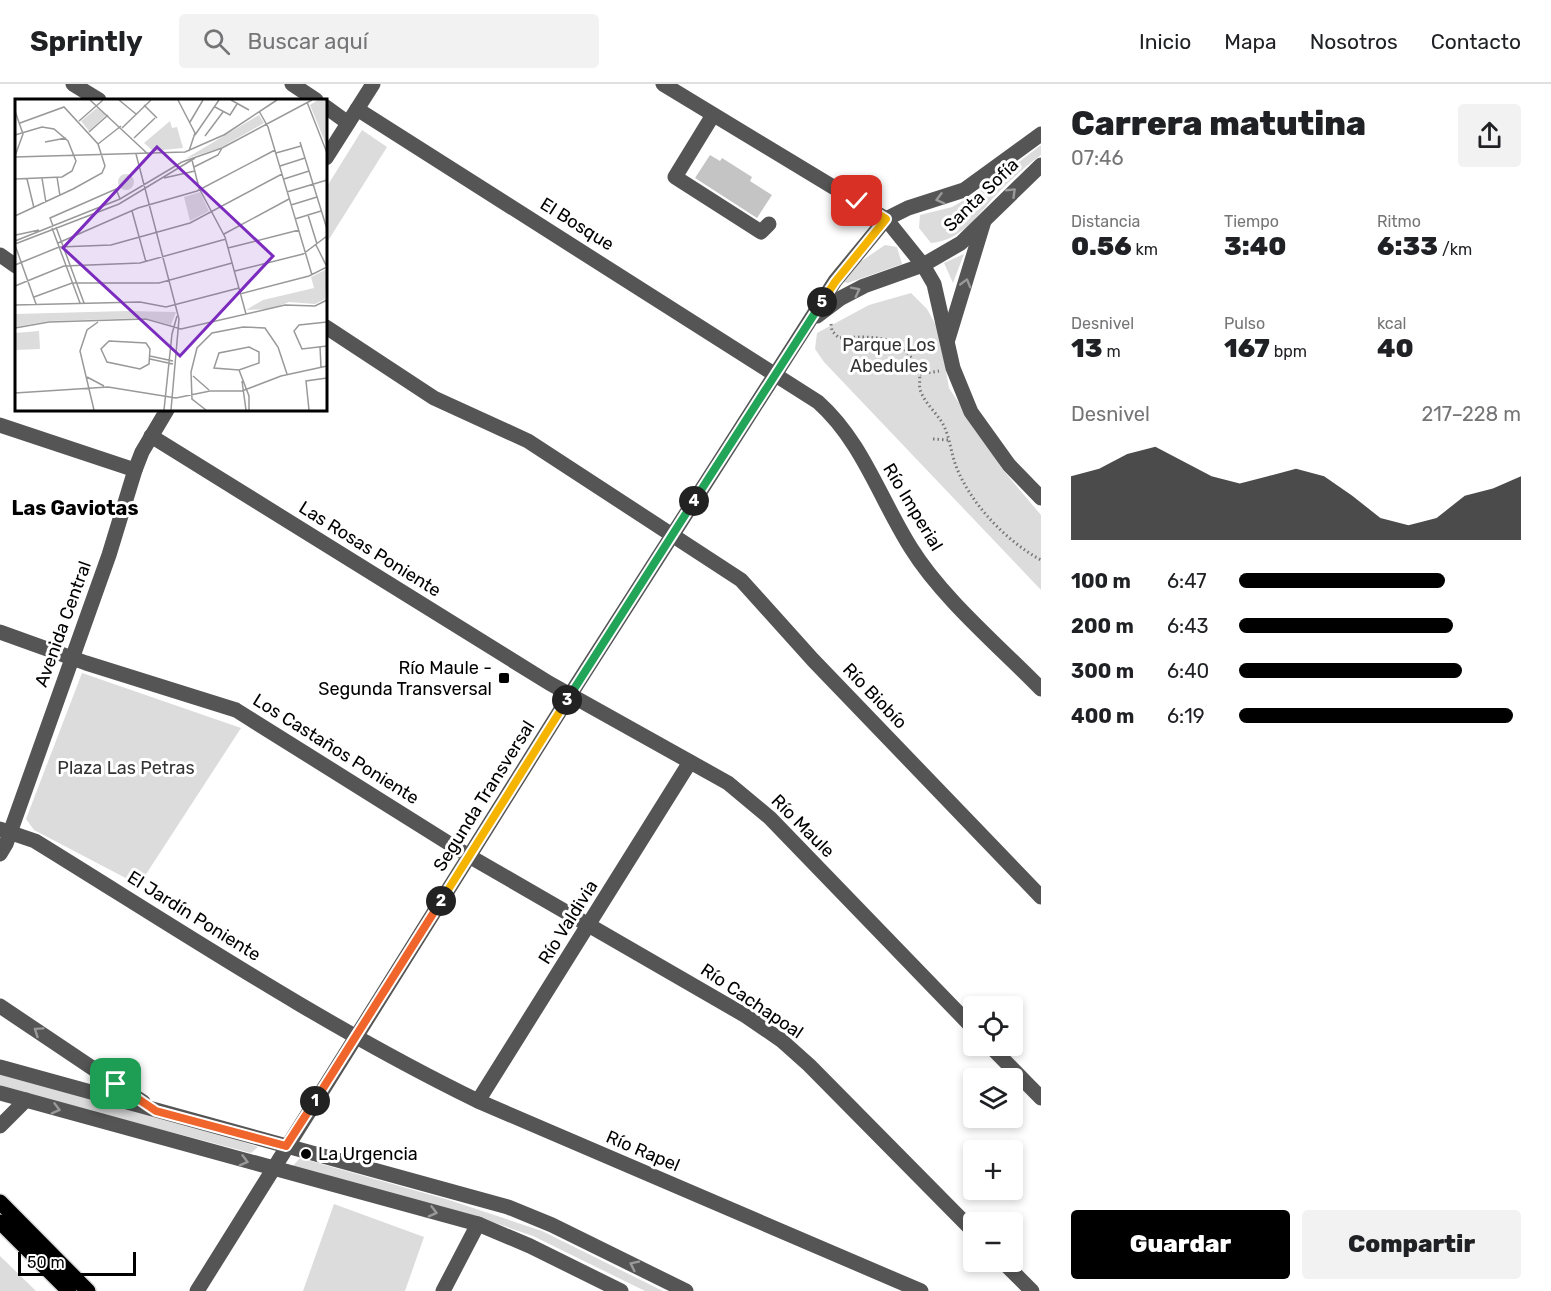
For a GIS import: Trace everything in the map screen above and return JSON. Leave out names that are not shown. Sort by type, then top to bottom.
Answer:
[{"type":"main road","points":[[0,1202],[78,1289]]},
{"type":"main road","points":[[0,1222],[78,1289]]},
{"type":"street","points":[[72,84],[97,99]]},
{"type":"street","points":[[292,84],[314,99]]},
{"type":"street","points":[[327,156],[373,84]]},
{"type":"street","points":[[663,84],[886,219],[923,265],[934,284],[959,388],[986,435],[1009,465],[1041,498]]},
{"type":"street","points":[[327,108],[348,123]]},
{"type":"street","name":"El Bosque","points":[[357,109],[776,373]]},
{"type":"street","points":[[713,115],[675,177],[761,232],[769,224]]},
{"type":"street","name":"Santa Sofía","points":[[808,324],[835,282],[886,219],[908,208],[964,190],[1041,134]]},
{"type":"street","name":"Santa Sofía","points":[[808,324],[828,308],[864,286],[923,265],[961,243],[1041,165]]},
{"type":"street","points":[[948,339],[985,220]]},
{"type":"street","points":[[0,255],[15,265]]},
{"type":"street","name":"Segunda Transversal","points":[[197,1291],[570,695],[808,324]]},
{"type":"street","name":"Río Biobío","points":[[327,328],[434,398],[528,441],[674,534],[741,580],[813,660],[1041,897]]},
{"type":"street","name":"Río Imperial","points":[[776,373],[833,416],[857,450],[911,549],[940,585],[1041,689]]},
{"type":"street","name":"Avenida Central","points":[[0,854],[5,830],[109,555],[135,470],[151,436],[166,411]]},
{"type":"street","points":[[0,425],[135,470]]},
{"type":"street","name":"Las Rosas Poniente","points":[[151,436],[570,695]]},
{"type":"street","name":"Los Castaños Poniente","points":[[0,632],[236,710],[469,856]]},
{"type":"street","name":"Río Maule","points":[[570,695],[728,783],[770,818],[963,1018]]},
{"type":"street","name":"Río Valdivia","points":[[478,1101],[690,762]]},
{"type":"street","name":"El Jardín Poniente","points":[[5,830],[35,841],[354,1038]]},
{"type":"street","name":"Río Cachapoal","points":[[469,856],[746,1016],[781,1040],[963,1221]]},
{"type":"street","points":[[0,1006],[156,1111]]},
{"type":"street","name":"Río Rapel","points":[[354,1038],[478,1101],[921,1291]]},
{"type":"street","points":[[1000,1056],[1041,1098]]},
{"type":"street","points":[[0,1067],[508,1207],[552,1225],[686,1291]]},
{"type":"street","points":[[0,1094],[478,1224],[530,1246],[621,1291]]},
{"type":"street","points":[[0,1126],[26,1100]]},
{"type":"street","points":[[443,1291],[478,1224]]},
{"type":"street","points":[[1013,1272],[1032,1291]]},
{"type":"street","points":[[1037,1291],[1041,1283]]},
{"type":"path","points":[[828,308],[832,331],[839,338],[870,337],[900,345],[911,357],[920,374],[920,390],[943,423],[956,466],[972,494],[993,522],[1024,551],[1041,560]]},
{"type":"path","points":[[920,374],[953,368]]},
{"type":"path","points":[[933,439],[950,440]]},
{"type":"green space","points":[[362,130],[387,147],[327,242],[327,186]]},
{"type":"green space","points":[[1041,145],[1041,155],[1009,182],[970,224],[953,237],[931,243],[919,228],[920,215],[952,207],[985,188]]},
{"type":"green space","points":[[885,245],[897,247],[902,264],[848,283],[843,282],[860,262]]},
{"type":"green space","points":[[964,254],[953,283],[944,263]]},
{"type":"green space","name":"Parque Los Abedules","points":[[911,293],[927,309],[939,331],[949,388],[1003,470],[1041,515],[1041,590],[824,362],[815,349],[817,333],[869,305]]},
{"type":"green space","name":"Plaza Las Petras","points":[[82,673],[241,728],[139,885],[34,830],[26,819]]},
{"type":"green space","points":[[0,1073],[207,1130],[258,1147],[251,1153],[0,1087]]},
{"type":"green space","points":[[300,1158],[449,1200],[542,1231],[663,1291],[645,1291],[533,1236],[475,1216],[291,1168]]},
{"type":"green space","points":[[334,1204],[424,1237],[405,1291],[303,1291]]},
{"type":"green space","points":[[0,1256],[36,1291],[0,1291]]},
{"type":"building","points":[[710,155],[720,161],[722,158],[752,177],[750,181],[772,195],[757,218],[695,178]]},
{"type":"place","name":"Río Maule - Segunda Transversal","points":[[504,678]]},
{"type":"place","name":"La Urgencia","points":[[306,1154]]},
{"type":"district","name":"Las Gaviotas","points":[[75,508]]},
{"type":"route","points":[[116,1084],[156,1111],[286,1146],[570,695],[835,282],[886,219],[857,201]]}]
